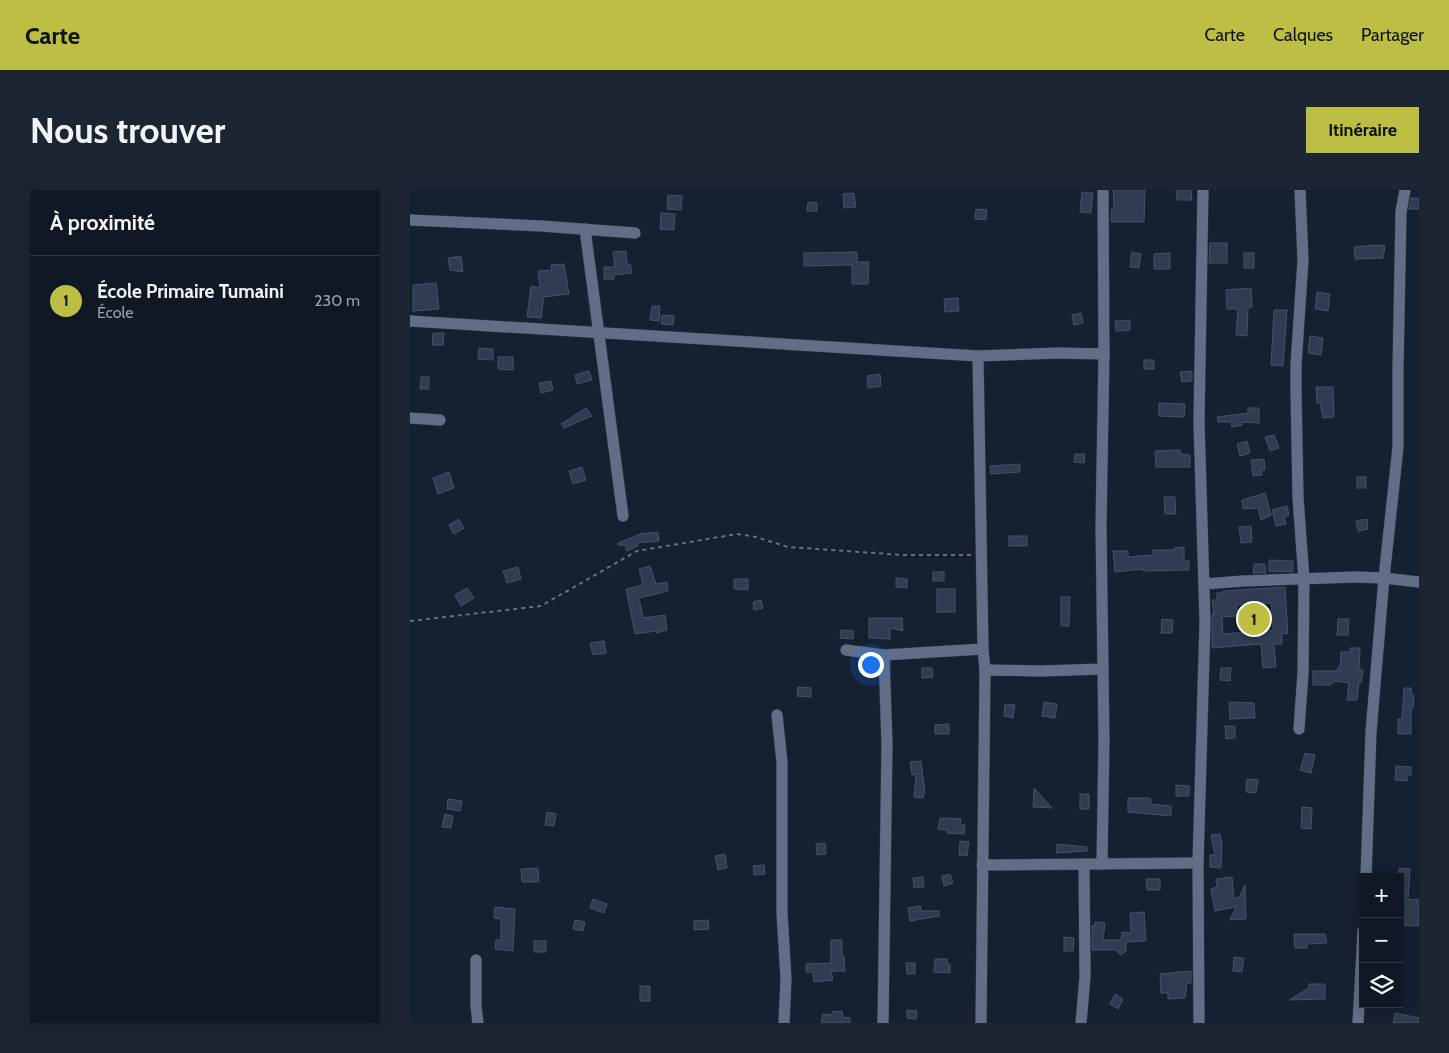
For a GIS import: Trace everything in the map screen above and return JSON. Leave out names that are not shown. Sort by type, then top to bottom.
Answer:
[{"type":"street","points":[[1102,864],[1104,740],[1101,526],[1104,354],[1103,190]]},
{"type":"street","points":[[1200,1023],[1198,863],[1204,584],[1199,422],[1202,190]]},
{"type":"street","points":[[1299,729],[1303,673],[1302,623],[1304,580],[1298,497],[1296,391],[1303,260],[1300,190]]},
{"type":"street","points":[[1366,873],[1371,732],[1384,578],[1398,447],[1401,212],[1404,190]]},
{"type":"street","points":[[410,220],[541,226],[635,233]]},
{"type":"street","points":[[585,229],[623,516]]},
{"type":"street","points":[[410,321],[978,356],[1058,353],[1104,354]]},
{"type":"street","points":[[978,356],[983,649],[986,670],[981,1023]]},
{"type":"street","points":[[410,418],[440,420]]},
{"type":"street","points":[[1204,584],[1355,577],[1419,582]]},
{"type":"street","points":[[846,650],[884,655],[983,649]]},
{"type":"street","points":[[883,1023],[887,744],[884,655]]},
{"type":"street","points":[[986,670],[1103,669]]},
{"type":"street","points":[[777,715],[782,762],[782,913],[786,979],[784,1023]]},
{"type":"street","points":[[982,865],[1198,863]]},
{"type":"street","points":[[1081,1023],[1085,977],[1084,864]]},
{"type":"street","points":[[476,960],[478,1023]]},
{"type":"street","points":[[1358,1023],[1361,963]]},
{"type":"path","points":[[410,621],[541,606],[637,551],[737,534],[756,537],[788,547],[903,556],[981,555]]},
{"type":"building","points":[[1113,190],[1145,190],[1144,222],[1111,222],[1112,208],[1114,208]]},
{"type":"building","points":[[1176,190],[1191,190],[1192,200],[1177,200]]},
{"type":"building","points":[[1082,192],[1093,193],[1091,213],[1080,212]]},
{"type":"building","points":[[854,193],[856,207],[844,208],[843,194]]},
{"type":"building","points":[[668,195],[682,196],[681,210],[667,209]]},
{"type":"building","points":[[1411,198],[1419,198],[1419,209],[1409,209]]},
{"type":"building","points":[[808,202],[817,203],[817,211],[807,211]]},
{"type":"building","points":[[976,209],[987,210],[986,220],[975,219]]},
{"type":"building","points":[[661,213],[675,214],[674,230],[660,229]]},
{"type":"building","points":[[1210,243],[1227,243],[1227,263],[1209,263]]},
{"type":"building","points":[[1385,246],[1383,258],[1355,259],[1354,247]]},
{"type":"building","points":[[626,251],[627,264],[630,264],[632,273],[614,275],[614,279],[604,279],[604,267],[615,267],[613,252]]},
{"type":"building","points":[[857,252],[857,262],[869,262],[868,284],[852,284],[852,265],[804,266],[804,253]]},
{"type":"building","points":[[1132,252],[1141,254],[1139,268],[1130,267]]},
{"type":"building","points":[[1170,253],[1170,269],[1154,269],[1154,254]]},
{"type":"building","points":[[1244,253],[1254,253],[1254,268],[1244,268]]},
{"type":"building","points":[[461,256],[463,272],[450,270],[448,258]]},
{"type":"building","points":[[564,264],[569,294],[544,297],[541,318],[527,317],[531,286],[540,288],[538,271],[552,270],[551,265]]},
{"type":"building","points":[[436,283],[439,309],[413,311],[413,285]]},
{"type":"building","points":[[1251,288],[1252,307],[1248,308],[1247,336],[1236,335],[1238,309],[1227,309],[1226,290]]},
{"type":"building","points":[[1317,292],[1330,294],[1328,311],[1315,309]]},
{"type":"building","points":[[958,298],[959,311],[945,312],[944,299]]},
{"type":"building","points":[[652,306],[660,306],[659,321],[650,320]]},
{"type":"building","points":[[1274,310],[1287,310],[1283,366],[1271,365]]},
{"type":"building","points":[[1081,313],[1083,323],[1074,325],[1072,315]]},
{"type":"building","points":[[662,315],[674,316],[673,325],[661,324]]},
{"type":"building","points":[[1130,320],[1130,330],[1116,331],[1115,321]]},
{"type":"building","points":[[433,333],[444,333],[443,345],[432,345]]},
{"type":"building","points":[[1310,336],[1323,338],[1321,355],[1308,353]]},
{"type":"building","points":[[479,348],[493,349],[493,360],[478,359]]},
{"type":"building","points":[[498,357],[513,357],[513,370],[498,369]]},
{"type":"building","points":[[1144,360],[1154,360],[1154,369],[1144,369]]},
{"type":"building","points":[[589,371],[592,380],[577,384],[575,375]]},
{"type":"building","points":[[1192,371],[1192,381],[1182,382],[1180,372]]},
{"type":"building","points":[[880,374],[881,386],[868,388],[867,376]]},
{"type":"building","points":[[421,377],[429,377],[429,389],[420,389]]},
{"type":"building","points":[[551,381],[553,390],[541,393],[539,383]]},
{"type":"building","points":[[1316,387],[1333,387],[1334,417],[1323,418],[1320,403],[1317,403]]},
{"type":"building","points":[[1159,403],[1185,404],[1184,417],[1159,416]]},
{"type":"building","points":[[586,408],[592,416],[564,428],[561,424]]},
{"type":"building","points":[[1248,408],[1259,408],[1259,423],[1242,422],[1242,425],[1232,427],[1231,422],[1218,422],[1217,417],[1248,413]]},
{"type":"building","points":[[1274,435],[1279,448],[1270,451],[1265,437]]},
{"type":"building","points":[[1247,441],[1250,453],[1240,456],[1237,444]]},
{"type":"building","points":[[1180,450],[1180,454],[1190,455],[1190,467],[1156,467],[1155,451]]},
{"type":"building","points":[[1075,454],[1085,454],[1084,463],[1074,462]]},
{"type":"building","points":[[1264,459],[1265,470],[1261,470],[1262,475],[1253,476],[1251,460]]},
{"type":"building","points":[[1020,464],[1020,472],[991,474],[990,466]]},
{"type":"building","points":[[582,467],[586,480],[573,484],[569,471]]},
{"type":"building","points":[[449,472],[454,488],[438,494],[433,478]]},
{"type":"building","points":[[1357,477],[1366,477],[1366,488],[1357,488]]},
{"type":"building","points":[[1265,493],[1271,515],[1261,520],[1258,508],[1243,509],[1242,500]]},
{"type":"building","points":[[1164,497],[1175,497],[1176,514],[1165,514]]},
{"type":"building","points":[[1287,506],[1289,515],[1284,517],[1286,524],[1276,526],[1272,510]]},
{"type":"building","points":[[459,519],[464,528],[454,534],[449,525]]},
{"type":"building","points":[[1367,519],[1368,529],[1358,531],[1356,521]]},
{"type":"building","points":[[1251,526],[1252,542],[1241,543],[1239,527]]},
{"type":"building","points":[[658,532],[659,541],[636,543],[638,546],[627,551],[625,545],[618,545],[618,543],[640,534]]},
{"type":"building","points":[[1009,536],[1027,536],[1027,546],[1009,546]]},
{"type":"building","points":[[1184,547],[1184,561],[1189,561],[1189,570],[1143,571],[1143,569],[1115,572],[1113,551],[1128,551],[1128,557],[1153,555],[1153,550],[1175,550],[1175,548]]},
{"type":"building","points":[[1269,560],[1293,561],[1293,572],[1269,571]]},
{"type":"building","points":[[1254,564],[1265,564],[1266,573],[1253,573]]},
{"type":"building","points":[[650,566],[656,584],[667,582],[668,591],[639,598],[643,618],[665,615],[667,630],[657,633],[656,631],[635,634],[626,589],[643,585],[639,569]]},
{"type":"building","points":[[518,567],[521,579],[507,583],[503,571]]},
{"type":"building","points":[[933,572],[944,572],[944,581],[933,581]]},
{"type":"building","points":[[896,578],[907,579],[907,588],[896,587]]},
{"type":"building","points":[[734,579],[748,579],[748,590],[734,589]]},
{"type":"building","points":[[1285,587],[1288,634],[1282,633],[1282,644],[1274,644],[1276,667],[1263,668],[1261,644],[1212,648],[1212,614],[1214,614],[1212,600],[1217,600],[1217,593],[1223,593],[1223,591]],"holes":[[[1271,603],[1273,630],[1223,634],[1222,617],[1237,616],[1237,605]]]},
{"type":"building","points":[[467,588],[474,598],[461,606],[455,595]]},
{"type":"building","points":[[937,589],[955,589],[955,612],[937,612]]},
{"type":"building","points":[[1061,597],[1070,597],[1069,626],[1061,626]]},
{"type":"building","points":[[761,600],[763,608],[754,610],[753,602]]},
{"type":"building","points":[[869,618],[902,618],[903,631],[890,628],[890,639],[869,638]]},
{"type":"building","points":[[1162,619],[1173,620],[1172,633],[1161,633]]},
{"type":"building","points":[[1338,619],[1349,619],[1348,635],[1337,635]]},
{"type":"building","points":[[841,630],[854,631],[853,639],[840,638]]},
{"type":"building","points":[[604,641],[606,653],[593,655],[590,643]]},
{"type":"building","points":[[1350,648],[1360,648],[1359,669],[1363,670],[1361,683],[1359,682],[1357,700],[1347,700],[1349,683],[1336,681],[1330,685],[1313,685],[1313,671],[1337,671],[1338,667],[1340,667],[1341,652],[1350,652]]},
{"type":"building","points":[[922,668],[932,668],[933,677],[922,678]]},
{"type":"building","points":[[1221,668],[1231,668],[1230,681],[1220,680]]},
{"type":"building","points":[[798,687],[811,688],[811,697],[797,696]]},
{"type":"building","points":[[1404,688],[1411,688],[1411,695],[1414,695],[1413,708],[1411,708],[1411,734],[1398,734],[1398,719],[1402,719]]},
{"type":"building","points":[[1044,702],[1057,704],[1055,718],[1042,716]]},
{"type":"building","points":[[1229,702],[1254,703],[1255,718],[1230,719]]},
{"type":"building","points":[[1005,704],[1015,705],[1013,718],[1004,716]]},
{"type":"building","points":[[949,724],[949,734],[935,734],[935,725]]},
{"type":"building","points":[[1225,726],[1235,726],[1235,738],[1226,739]]},
{"type":"building","points":[[1305,753],[1315,755],[1311,773],[1300,770]]},
{"type":"building","points":[[921,761],[925,793],[923,798],[914,797],[916,774],[912,775],[910,762]]},
{"type":"building","points":[[1396,766],[1411,767],[1411,775],[1407,775],[1407,781],[1395,780]]},
{"type":"building","points":[[1247,779],[1258,780],[1256,793],[1246,792]]},
{"type":"building","points":[[1176,785],[1189,786],[1189,796],[1176,796]]},
{"type":"building","points":[[1034,788],[1052,808],[1033,807]]},
{"type":"building","points":[[1080,794],[1089,794],[1089,809],[1080,809]]},
{"type":"building","points":[[1128,798],[1149,798],[1151,799],[1151,804],[1171,806],[1171,816],[1128,812]]},
{"type":"building","points":[[448,799],[462,801],[460,811],[447,809]]},
{"type":"building","points":[[1302,807],[1312,808],[1311,829],[1301,828]]},
{"type":"building","points":[[547,812],[556,814],[554,826],[545,825]]},
{"type":"building","points":[[445,814],[453,816],[451,828],[442,827]]},
{"type":"building","points":[[940,818],[961,819],[960,825],[965,825],[964,834],[947,833],[947,830],[938,829]]},
{"type":"building","points":[[1220,834],[1222,844],[1221,868],[1210,867],[1210,855],[1215,855],[1211,835]]},
{"type":"building","points":[[960,841],[969,842],[967,856],[959,855]]},
{"type":"building","points":[[825,843],[826,854],[817,855],[816,844]]},
{"type":"building","points":[[1057,844],[1087,847],[1087,851],[1056,853]]},
{"type":"building","points":[[725,854],[727,868],[718,870],[715,856]]},
{"type":"building","points":[[764,865],[765,874],[754,875],[753,866]]},
{"type":"building","points":[[538,868],[539,882],[522,882],[521,869]]},
{"type":"building","points":[[1399,868],[1410,869],[1408,899],[1419,900],[1419,926],[1404,925],[1404,873],[1399,873]]},
{"type":"building","points":[[950,874],[953,883],[944,886],[942,876]]},
{"type":"building","points":[[923,877],[924,887],[914,888],[913,878]]},
{"type":"building","points":[[1232,877],[1234,898],[1239,898],[1245,885],[1246,919],[1230,920],[1236,907],[1215,911],[1211,889],[1217,887],[1216,879]]},
{"type":"building","points":[[1146,879],[1160,879],[1160,890],[1147,890]]},
{"type":"building","points":[[593,899],[607,904],[604,913],[590,908]]},
{"type":"building","points":[[920,906],[921,911],[939,911],[939,916],[910,921],[908,908]]},
{"type":"building","points":[[495,907],[515,909],[513,951],[495,949],[496,940],[501,940],[501,919],[494,918]]},
{"type":"building","points":[[1144,912],[1146,941],[1126,942],[1126,951],[1121,955],[1116,950],[1092,950],[1092,925],[1095,926],[1095,922],[1105,923],[1103,940],[1121,940],[1122,932],[1131,933],[1130,913]]},
{"type":"building","points":[[575,920],[585,922],[583,931],[573,929]]},
{"type":"building","points":[[708,920],[709,929],[694,930],[694,921]]},
{"type":"building","points":[[1294,934],[1325,934],[1327,943],[1307,944],[1307,948],[1295,948]]},
{"type":"building","points":[[1064,937],[1074,938],[1073,951],[1064,951]]},
{"type":"building","points":[[831,940],[842,940],[842,956],[844,956],[845,971],[831,971],[833,980],[814,982],[813,972],[806,972],[806,964],[831,963]]},
{"type":"building","points":[[534,941],[546,941],[546,952],[534,952]]},
{"type":"building","points":[[1234,957],[1244,958],[1242,972],[1233,971]]},
{"type":"building","points":[[935,959],[947,959],[947,964],[950,964],[950,973],[934,972]]},
{"type":"building","points":[[906,963],[915,963],[915,974],[907,974]]},
{"type":"building","points":[[1191,971],[1191,983],[1187,983],[1185,998],[1168,999],[1168,993],[1161,993],[1160,974]]},
{"type":"building","points":[[1309,984],[1325,984],[1325,999],[1289,1000],[1309,988]]},
{"type":"building","points":[[640,986],[650,986],[650,1001],[640,1001]]},
{"type":"building","points":[[1115,994],[1123,999],[1118,1009],[1110,1004]]},
{"type":"building","points":[[907,1010],[917,1011],[916,1019],[907,1018]]},
{"type":"building","points":[[842,1011],[843,1017],[850,1018],[850,1023],[821,1023],[823,1014],[832,1015],[832,1012]]},
{"type":"building","points":[[1395,1013],[1419,1018],[1419,1023],[1393,1023]]},
{"type":"place","name":"École Primaire Tumaini","points":[[1254,619]]}]
